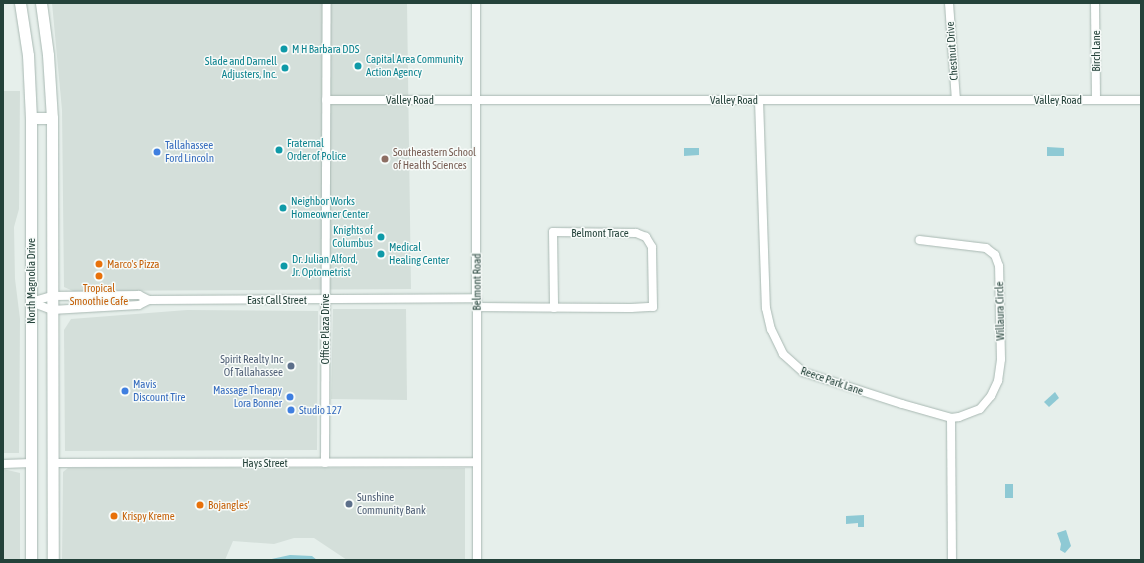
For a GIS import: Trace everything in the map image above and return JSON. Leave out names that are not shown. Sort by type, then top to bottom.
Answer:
[{"type":"main road","name":"North Magnolia Drive","points":[[20,3],[28,54],[31,118],[31,560]]},
{"type":"main road","name":"North Magnolia Drive","points":[[42,3],[48,55],[52,118],[53,560]]},
{"type":"main road","points":[[31,118],[52,118]]},
{"type":"street","name":"Office Plaza Drive","points":[[325,462],[327,3]]},
{"type":"street","name":"Belmont Road","points":[[476,3],[477,560]]},
{"type":"street","name":"Chestnut Drive","points":[[949,3],[956,100]]},
{"type":"street","name":"Birch Lane","points":[[1095,3],[1096,100]]},
{"type":"street","name":"Valley Road","points":[[326,100],[1141,100]]},
{"type":"street","name":"Reece Park Lane","points":[[759,100],[766,308],[771,329],[780,349],[788,361],[803,372],[951,418]]},
{"type":"street","name":"Belmont Trace","points":[[477,307],[554,308],[653,307],[652,247],[646,237],[636,233],[553,232],[554,308]]},
{"type":"street","name":"Willaura Circle","points":[[919,240],[986,248],[995,255],[999,266],[1001,359],[998,381],[991,396],[980,409],[973,413],[951,418]]},
{"type":"street","name":"East Call Street","points":[[31,302],[52,296],[139,295],[149,300]]},
{"type":"street","name":"East Call Street","points":[[31,302],[52,310],[139,305],[149,300],[477,298]]},
{"type":"street","points":[[951,418],[952,560]]},
{"type":"street","name":"Hays Street","points":[[52,463],[477,462]]},
{"type":"street","points":[[3,464],[32,464]]},
{"type":"shaded area","points":[[52,3],[407,3],[411,289],[73,291],[64,287],[62,110]]},
{"type":"shaded area","points":[[3,91],[20,91],[19,209],[14,227],[15,279],[20,319],[19,453],[3,453]]},
{"type":"shaded area","points":[[333,309],[406,309],[407,400],[331,399]]},
{"type":"shaded area","points":[[187,310],[318,311],[317,450],[65,451],[64,330],[71,319]]},
{"type":"shaded area","points":[[68,468],[465,468],[465,560],[347,560],[314,538],[294,538],[274,544],[233,541],[225,560],[62,560],[63,472]]},
{"type":"shaded area","points":[[3,469],[20,473],[20,560],[3,560]]},
{"type":"water","points":[[1047,147],[1064,148],[1064,156],[1047,156]]},
{"type":"water","points":[[684,148],[699,148],[699,155],[684,156]]},
{"type":"water","points":[[1055,392],[1059,398],[1049,407],[1044,402]]},
{"type":"water","points":[[1005,484],[1013,484],[1013,498],[1005,498]]},
{"type":"water","points":[[864,515],[864,527],[858,527],[858,523],[846,524],[846,516]]},
{"type":"water","points":[[1066,530],[1071,546],[1065,553],[1060,550],[1061,544],[1057,533]]},
{"type":"water","points":[[290,555],[312,556],[317,560],[267,560]]},
{"type":"place","name":"M H Barbara DDS","points":[[284,49]]},
{"type":"place","name":"Capital Area Community Action Agency","points":[[358,66]]},
{"type":"place","name":"Slade and Darnell Adjusters, Inc.","points":[[285,68]]},
{"type":"place","name":"Fraternal Order of Police","points":[[279,150]]},
{"type":"place","name":"Tallahassee Ford Lincoln","points":[[157,152]]},
{"type":"place","name":"Southeastern School of Health Sciences","points":[[385,159]]},
{"type":"place","name":"Neighbor Works Homeowner Center","points":[[283,208]]},
{"type":"place","name":"Knights of Columbus","points":[[381,237]]},
{"type":"place","name":"Medical Healing Center","points":[[381,254]]},
{"type":"place","name":"Marco's Pizza","points":[[99,264]]},
{"type":"place","name":"Dr. Julian Alford, Jr. Optometrist","points":[[284,266]]},
{"type":"place","name":"Tropical Smoothie Cafe","points":[[99,276]]},
{"type":"place","name":"Spirit Realty Inc Of Tallahassee","points":[[291,366]]},
{"type":"place","name":"Mavis Discount Tire","points":[[125,391]]},
{"type":"place","name":"Massage Therapy Lora Bonner","points":[[290,397]]},
{"type":"place","name":"Studio 127","points":[[291,410]]},
{"type":"place","name":"Sunshine Community Bank","points":[[349,504]]},
{"type":"place","name":"Bojangles'","points":[[200,505]]},
{"type":"place","name":"Krispy Kreme","points":[[114,516]]}]
